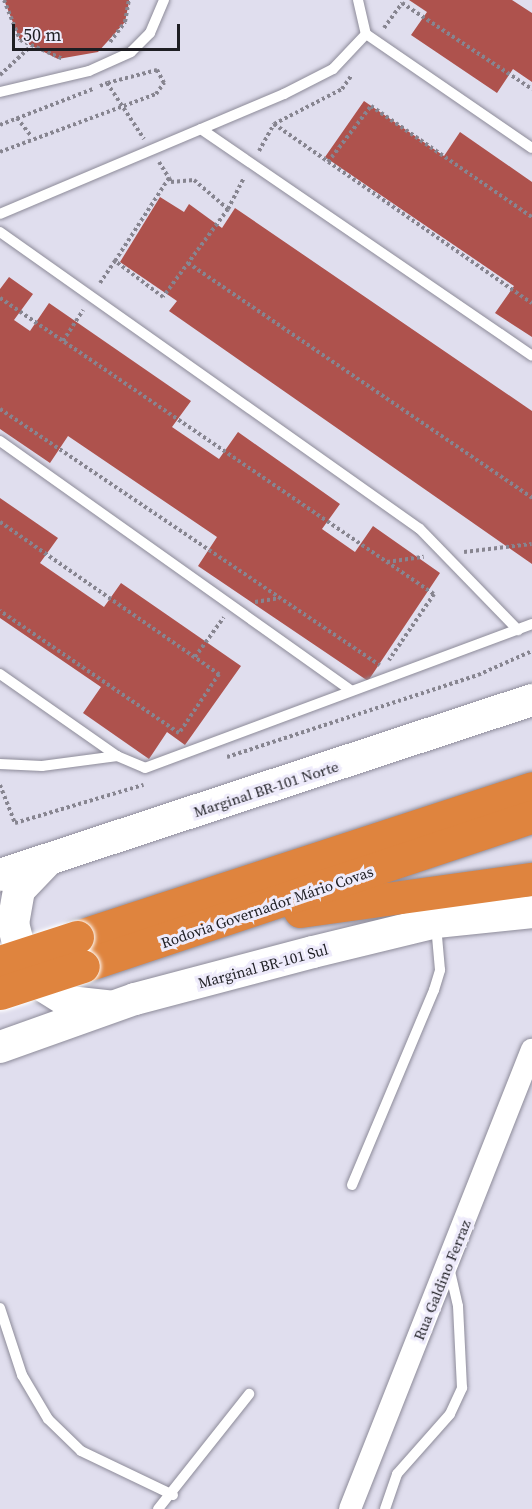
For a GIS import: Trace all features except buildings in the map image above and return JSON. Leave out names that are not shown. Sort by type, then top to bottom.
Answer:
[{"type":"highway","points":[[133,919],[371,818],[532,765]]},
{"type":"highway","name":"Rodovia Governador Mário Covas","points":[[0,993],[80,952],[133,919],[532,788]]},
{"type":"highway","name":"Rodovia Governador Mário Covas","points":[[0,962],[80,952],[147,948],[532,817]]},
{"type":"highway","points":[[147,948],[278,915],[532,879]]},
{"type":"main road","name":"Marginal BR-101 Norte","points":[[0,875],[532,700]]},
{"type":"main road","points":[[62,853],[35,869],[19,890],[13,923],[21,956],[40,984],[69,1002],[103,1007],[135,999]]},
{"type":"main road","name":"Marginal BR-101 Sul","points":[[0,1047],[135,999],[436,922],[532,912]]},
{"type":"street","name":"Rua Galdino Ferraz","points":[[350,1509],[532,1050]]},
{"type":"lane","points":[[0,92],[98,67],[131,52],[150,33],[164,0]]},
{"type":"lane","points":[[358,0],[366,34],[532,148]]},
{"type":"lane","points":[[0,214],[201,129],[333,69],[366,34]]},
{"type":"lane","points":[[201,129],[532,356]]},
{"type":"lane","points":[[0,232],[420,530],[518,630]]},
{"type":"lane","points":[[0,441],[350,690]]},
{"type":"lane","points":[[0,674],[117,756],[145,768],[532,624]]},
{"type":"lane","points":[[0,764],[42,766],[117,756]]},
{"type":"lane","points":[[352,1185],[435,990],[440,970],[436,922]]},
{"type":"lane","points":[[385,1509],[397,1474],[450,1414],[462,1388],[460,1326],[448,1264]]},
{"type":"lane","points":[[0,1308],[22,1375],[48,1419],[81,1451],[173,1495]]},
{"type":"lane","points":[[158,1509],[173,1495],[249,1394]]},
{"type":"path","points":[[3,0],[9,22],[30,47],[62,59],[92,54],[114,39],[129,0]]},
{"type":"path","points":[[0,75],[30,47]]},
{"type":"path","points":[[92,54],[107,83],[169,178]]},
{"type":"path","points":[[0,125],[107,83],[157,70],[164,83],[156,94],[31,136],[0,152]]},
{"type":"path","points":[[328,162],[371,106],[532,217]]},
{"type":"path","points":[[17,118],[31,136]]},
{"type":"path","points":[[169,178],[115,261],[163,297],[228,209],[274,124],[532,303]]},
{"type":"path","points":[[169,178],[194,180],[228,209]]},
{"type":"path","points":[[188,263],[532,498]]},
{"type":"path","points":[[0,298],[434,594],[384,667],[0,409]]},
{"type":"path","points":[[0,522],[219,674],[178,733],[0,611]]}]
